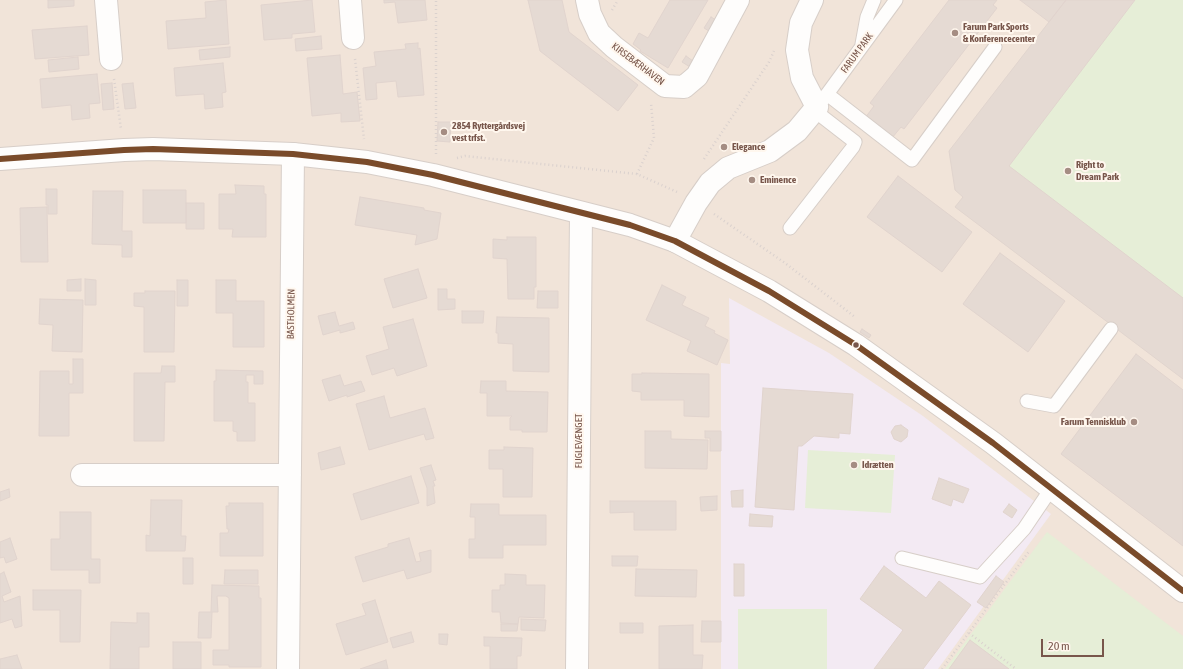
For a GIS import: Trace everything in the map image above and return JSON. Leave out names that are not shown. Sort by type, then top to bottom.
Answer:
[{"type":"street","points":[[106,0],[111,59]]},
{"type":"street","points":[[350,0],[353,38]]},
{"type":"street","name":"KIRSEBÆRHAVEN","points":[[587,0],[590,14],[599,33],[614,48],[665,86],[684,87],[697,76],[738,0]]},
{"type":"street","points":[[676,241],[696,202],[710,183],[728,168],[770,152],[797,131],[820,104],[802,78],[797,50],[801,23],[812,0]]},
{"type":"street","points":[[0,159],[153,149],[293,154],[367,162],[433,175],[630,225],[676,241],[769,291],[856,345],[993,443],[1183,591]]},
{"type":"street","name":"BASTHOLMEN","points":[[288,669],[293,154]]},
{"type":"street","name":"FUGLEVÆNGET","points":[[577,669],[581,213]]},
{"type":"street","points":[[82,475],[290,475]]},
{"type":"lane","points":[[861,48],[867,17],[874,0]]},
{"type":"lane","name":"FARUM PARK","points":[[820,104],[896,0]]},
{"type":"lane","points":[[820,104],[912,160],[995,47]]},
{"type":"lane","points":[[790,228],[853,147],[855,142],[820,104]]},
{"type":"lane","points":[[1027,401],[1054,406],[1111,329]]},
{"type":"lane","points":[[902,558],[980,577],[1024,529],[1051,489]]},
{"type":"path","points":[[436,0],[436,155]]},
{"type":"path","points":[[353,38],[367,162]]},
{"type":"path","points":[[700,163],[769,62],[776,49]]},
{"type":"path","points":[[111,59],[124,150]]},
{"type":"path","points":[[637,174],[654,138],[648,73]]},
{"type":"path","points":[[942,669],[1033,546]]},
{"type":"path","points":[[969,633],[1016,669]]},
{"type":"shaded area","points":[[0,0],[1183,0],[1183,669],[0,669]]},
{"type":"shaded area","name":"Idrætten","points":[[729,298],[829,353],[923,416],[1051,514],[938,669],[721,669],[721,363],[730,364]]},
{"type":"green space","name":"Right to Dream Park","points":[[1066,0],[1183,0],[1183,379],[955,207],[963,197],[955,190],[949,151]]},
{"type":"green space","points":[[808,450],[895,455],[891,513],[805,508]]},
{"type":"green space","points":[[1047,532],[1183,636],[1183,669],[945,669]]},
{"type":"green space","points":[[738,609],[827,609],[827,669],[738,669]]},
{"type":"building","points":[[48,0],[74,0],[74,6],[48,8]]},
{"type":"building","points":[[226,0],[229,44],[168,49],[166,21],[206,18],[205,2]]},
{"type":"building","points":[[312,0],[315,32],[292,34],[292,38],[264,40],[261,5]]},
{"type":"building","points":[[384,0],[425,0],[427,20],[398,23],[395,2],[384,3]]},
{"type":"building","points":[[528,0],[562,0],[569,32],[638,85],[618,111],[540,51]]},
{"type":"building","points":[[670,0],[708,0],[668,68],[640,51],[641,50],[633,44],[639,33],[648,38]]},
{"type":"building","points":[[949,0],[997,0],[993,5],[997,8],[904,129],[901,127],[892,138],[865,118],[874,106],[870,103]]},
{"type":"building","points":[[1020,0],[1066,0],[1049,22]]},
{"type":"building","points":[[1066,0],[1135,0],[1009,166],[1183,298],[1183,379],[955,207],[963,197],[955,190],[949,151]]},
{"type":"building","points":[[711,17],[716,20],[709,31],[704,28]]},
{"type":"building","points":[[87,26],[89,55],[35,59],[32,30]]},
{"type":"building","points":[[321,36],[322,49],[296,51],[295,39]]},
{"type":"building","points":[[418,43],[418,49],[420,48],[424,95],[398,97],[396,81],[376,83],[377,99],[366,100],[363,68],[376,66],[374,52],[406,49],[405,44]]},
{"type":"building","points":[[230,47],[230,57],[200,60],[199,50]]},
{"type":"building","points":[[340,55],[343,94],[357,92],[360,121],[341,122],[341,113],[312,116],[307,58]]},
{"type":"building","points":[[686,56],[693,61],[690,67],[682,62]]},
{"type":"building","points":[[78,57],[79,69],[49,72],[48,60]]},
{"type":"building","points":[[223,63],[226,92],[222,93],[223,107],[205,109],[204,94],[176,96],[174,68]]},
{"type":"building","points":[[97,74],[100,103],[89,104],[90,118],[72,120],[71,105],[42,108],[40,79]]},
{"type":"building","points":[[112,83],[114,109],[103,110],[101,84]]},
{"type":"building","points":[[133,83],[136,108],[125,109],[122,84]]},
{"type":"building","name":"2854 Ryttergårdsvej vest trfst.","points":[[438,122],[451,122],[450,142],[437,141]]},
{"type":"building","points":[[898,176],[972,232],[942,272],[867,217]]},
{"type":"building","points":[[235,185],[264,186],[264,194],[266,194],[266,237],[232,237],[233,229],[219,229],[219,194],[236,194]]},
{"type":"building","points":[[46,189],[57,189],[57,214],[48,214],[48,205],[46,205]]},
{"type":"building","points":[[143,190],[186,190],[186,223],[143,223]]},
{"type":"building","points":[[93,191],[123,191],[122,231],[132,231],[132,257],[122,257],[122,245],[92,244]]},
{"type":"building","points":[[360,197],[424,208],[424,210],[441,213],[437,239],[415,245],[417,235],[355,225]]},
{"type":"building","points":[[186,203],[204,203],[204,229],[186,229]]},
{"type":"building","points":[[47,207],[48,262],[21,262],[20,208]]},
{"type":"building","points":[[507,237],[536,237],[536,287],[534,287],[534,299],[508,299],[507,259],[493,258],[493,239],[507,240]]},
{"type":"building","points":[[1000,253],[1065,301],[1028,352],[963,304]]},
{"type":"building","points":[[418,269],[427,298],[393,308],[384,279]]},
{"type":"building","points":[[81,279],[81,291],[67,291],[67,280]]},
{"type":"building","points":[[85,279],[96,280],[96,305],[85,305]]},
{"type":"building","points":[[177,280],[188,280],[188,306],[177,306]]},
{"type":"building","points":[[216,280],[236,280],[236,301],[264,301],[264,347],[233,347],[233,313],[216,313]]},
{"type":"building","points":[[662,285],[686,297],[682,305],[709,318],[705,326],[715,331],[714,333],[728,340],[717,365],[687,351],[691,341],[646,320]]},
{"type":"building","points":[[438,289],[447,289],[447,299],[455,299],[455,309],[438,310]]},
{"type":"building","points":[[145,291],[175,291],[174,352],[144,352],[144,307],[134,306],[134,293],[145,293]]},
{"type":"building","points":[[538,291],[558,291],[558,308],[537,308]]},
{"type":"building","points":[[40,299],[83,300],[82,352],[52,351],[53,325],[39,324]]},
{"type":"building","points":[[462,311],[484,311],[483,323],[462,323]]},
{"type":"building","points":[[335,312],[339,326],[353,322],[355,329],[340,333],[340,330],[323,335],[318,316]]},
{"type":"building","points":[[497,317],[549,318],[549,372],[513,371],[513,344],[498,343],[498,333],[496,333]]},
{"type":"building","points":[[413,319],[427,366],[397,376],[394,368],[372,375],[366,356],[389,349],[383,327]]},
{"type":"building","points":[[862,329],[871,335],[869,338],[860,332]]},
{"type":"building","name":"Farum Tennisklub","points":[[1136,354],[1183,390],[1183,546],[1061,454]]},
{"type":"building","points":[[73,359],[83,359],[83,393],[69,393],[69,436],[39,436],[40,371],[69,371],[69,384],[73,384]]},
{"type":"building","points":[[162,366],[175,366],[175,382],[165,382],[164,441],[134,441],[134,373],[161,373]]},
{"type":"building","points":[[216,370],[263,371],[263,384],[254,384],[254,375],[246,375],[246,382],[248,382],[248,403],[255,403],[255,441],[237,441],[237,432],[233,431],[233,421],[214,421],[214,381],[216,381]]},
{"type":"building","points":[[632,374],[709,374],[709,417],[684,416],[684,400],[641,400],[641,392],[632,391]]},
{"type":"building","points":[[340,375],[344,386],[361,381],[365,391],[329,401],[322,380]]},
{"type":"building","points":[[481,381],[506,381],[506,391],[548,392],[547,432],[522,432],[522,430],[510,430],[510,418],[512,416],[487,416],[487,393],[480,393]]},
{"type":"building","points":[[763,388],[853,394],[850,434],[839,433],[839,438],[814,436],[802,446],[798,446],[794,510],[755,507]]},
{"type":"building","points":[[384,396],[390,418],[425,408],[434,438],[426,440],[424,434],[369,450],[356,404]]},
{"type":"building","points":[[901,425],[908,430],[907,437],[901,442],[894,439],[891,432],[895,426]]},
{"type":"building","points":[[645,431],[671,431],[671,439],[708,440],[707,469],[645,468]]},
{"type":"building","points":[[705,431],[721,431],[721,451],[710,451],[710,438],[705,438]]},
{"type":"building","points":[[340,447],[345,464],[321,470],[318,453]]},
{"type":"building","points":[[504,447],[533,448],[532,497],[503,497],[503,469],[489,469],[489,450],[504,450]]},
{"type":"building","points":[[431,465],[436,480],[433,481],[435,486],[433,486],[435,503],[427,506],[427,488],[420,468]]},
{"type":"building","points":[[411,476],[419,503],[361,520],[353,494]]},
{"type":"building","points":[[939,478],[969,489],[963,503],[953,499],[951,506],[932,499]]},
{"type":"building","points":[[9,489],[10,497],[0,501],[0,492]]},
{"type":"building","points":[[743,490],[743,507],[732,507],[731,491]]},
{"type":"building","points":[[717,496],[717,510],[701,511],[700,497]]},
{"type":"building","points":[[151,500],[182,500],[181,536],[186,536],[185,551],[146,551],[146,535],[150,536]]},
{"type":"building","points":[[610,501],[676,501],[676,530],[634,530],[634,512],[610,513]]},
{"type":"building","points":[[229,503],[263,503],[263,556],[220,556],[220,533],[228,533],[229,529],[227,529],[226,506],[229,506]]},
{"type":"building","points":[[471,504],[499,504],[499,515],[546,515],[546,545],[503,545],[503,558],[469,558],[469,539],[475,539],[475,517],[470,517]]},
{"type":"building","points":[[1009,504],[1017,510],[1012,518],[1003,512]]},
{"type":"building","points":[[60,512],[91,512],[91,559],[100,559],[100,583],[89,583],[89,570],[51,570],[51,539],[60,539]]},
{"type":"building","points":[[750,514],[773,516],[772,527],[749,526]]},
{"type":"building","points":[[10,538],[17,559],[6,563],[4,557],[0,558],[0,542]]},
{"type":"building","points":[[409,538],[416,562],[421,561],[419,553],[431,550],[431,572],[407,579],[404,570],[363,582],[355,557],[388,547],[388,544]]},
{"type":"building","points":[[612,556],[638,556],[637,566],[612,566]]},
{"type":"building","points":[[183,558],[193,558],[193,584],[183,584]]},
{"type":"building","points":[[734,564],[744,564],[744,596],[734,596]]},
{"type":"building","points":[[884,566],[926,598],[939,581],[971,605],[923,669],[874,669],[903,630],[860,599]]},
{"type":"building","points":[[636,569],[697,570],[696,597],[635,596]]},
{"type":"building","points":[[225,570],[258,570],[258,584],[224,584]]},
{"type":"building","points":[[4,572],[11,592],[2,596],[4,602],[20,596],[22,626],[15,628],[12,619],[0,623],[0,574]]},
{"type":"building","points":[[505,574],[526,575],[526,585],[545,585],[544,618],[519,617],[518,624],[501,623],[500,612],[492,612],[492,590],[500,590],[500,585],[505,585]]},
{"type":"building","points":[[996,576],[1004,582],[986,608],[977,602]]},
{"type":"building","points":[[212,585],[259,586],[259,598],[261,598],[261,667],[229,667],[229,665],[213,665],[213,650],[229,650],[229,598],[226,596],[217,596],[218,612],[212,612],[211,638],[198,638],[199,612],[211,612]]},
{"type":"building","points":[[33,590],[81,590],[80,642],[60,642],[60,610],[33,610]]},
{"type":"building","points":[[375,600],[388,642],[346,655],[336,624],[366,615],[362,604]]},
{"type":"building","points":[[137,613],[149,613],[149,647],[139,647],[139,669],[110,669],[111,622],[137,623]]},
{"type":"building","points":[[521,619],[546,620],[545,631],[521,630]]},
{"type":"building","points":[[702,621],[721,621],[721,642],[701,642]]},
{"type":"building","points":[[620,623],[643,623],[643,633],[620,633]]},
{"type":"building","points":[[501,624],[518,624],[517,631],[501,631]]},
{"type":"building","points":[[693,625],[693,655],[703,655],[702,669],[659,669],[659,626]]},
{"type":"building","points":[[411,632],[414,642],[393,648],[390,638]]},
{"type":"building","points":[[439,634],[448,634],[447,645],[439,644]]},
{"type":"building","points":[[484,637],[522,638],[521,656],[517,656],[517,669],[490,669],[490,646],[484,646]]},
{"type":"building","points":[[970,640],[1009,669],[949,669]]},
{"type":"building","points":[[173,642],[201,642],[201,669],[173,669]]},
{"type":"building","points":[[17,655],[22,669],[0,669],[0,659]]},
{"type":"building","points":[[386,660],[388,669],[360,669]]},
{"type":"transit line","points":[[0,159],[153,149],[293,154],[367,162],[433,175],[630,225],[675,241],[769,291],[856,345],[993,443],[1183,591]]},
{"type":"place","name":"Farum Park Sports & Konferencecenter","points":[[955,33]]},
{"type":"place","name":"2854 Ryttergårdsvej vest trfst.","points":[[444,132]]},
{"type":"place","name":"Elegance","points":[[724,147]]},
{"type":"place","name":"Right to Dream Park","points":[[1068,171]]},
{"type":"place","name":"Eminence","points":[[752,180]]},
{"type":"place","name":"Farum Tennisklub","points":[[1134,422]]},
{"type":"place","name":"Idrætten","points":[[854,465]]}]
